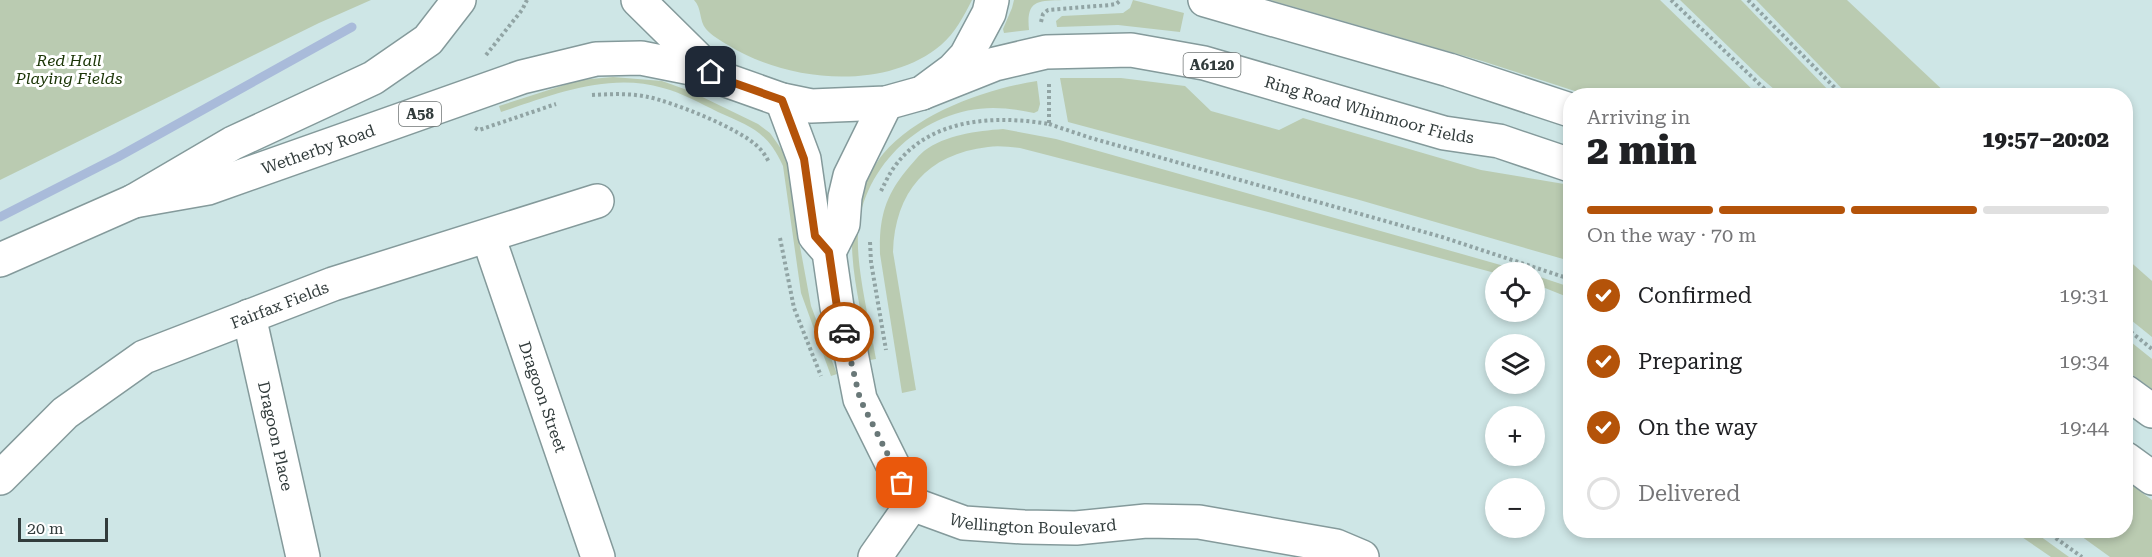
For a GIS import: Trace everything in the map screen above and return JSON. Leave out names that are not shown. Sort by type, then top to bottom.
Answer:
[{"type":"main road","name":"Wetherby Road","points":[[0,260],[134,201],[233,143],[373,78],[428,40],[459,0]]},
{"type":"main road","points":[[638,0],[711,72]]},
{"type":"main road","points":[[922,93],[953,70],[966,56],[989,13],[992,0]]},
{"type":"main road","points":[[1205,0],[1449,70],[1563,108]]},
{"type":"main road","name":"Ring Road Whinmoor Fields","points":[[711,72],[720,78],[782,100],[811,106],[886,103],[922,93],[996,64],[1046,52],[1131,50],[1204,63],[1444,133],[1499,141],[1563,163]]},
{"type":"main road","name":"Wetherby Road","points":[[134,201],[208,188],[522,77],[596,59],[641,58],[711,72]]},
{"type":"main road","points":[[782,100],[804,159],[815,236],[829,252],[837,307],[851,353],[860,399],[912,504],[875,557]]},
{"type":"main road","points":[[829,252],[843,224],[845,197],[850,176],[886,103]]},
{"type":"main road","name":"Fairfax Fields","points":[[0,478],[65,413],[144,357],[333,284],[597,201]]},
{"type":"main road","name":"Dragoon Street","points":[[488,236],[598,557]]},
{"type":"main road","name":"Dragoon Place","points":[[249,316],[303,557]]},
{"type":"main road","points":[[2133,397],[2152,411]]},
{"type":"main road","points":[[2133,464],[2152,478]]},
{"type":"main road","name":"Wellington Boulevard","points":[[912,504],[964,523],[1024,527],[1076,528],[1146,521],[1199,522],[1336,546],[1362,557]]},
{"type":"path","points":[[482,61],[522,10],[527,0]]},
{"type":"path","points":[[1042,29],[1040,20],[1048,10],[1110,5],[1121,0]]},
{"type":"path","points":[[1671,0],[1764,88]]},
{"type":"path","points":[[1748,0],[1835,88]]},
{"type":"path","points":[[1049,78],[1049,124]]},
{"type":"path","points":[[589,95],[616,93],[648,97],[683,107],[736,132],[751,142],[758,147],[770,165]]},
{"type":"path","points":[[479,130],[561,103]]},
{"type":"path","points":[[877,198],[895,166],[913,147],[929,137],[952,126],[975,121],[1025,120],[1049,124],[1091,138],[1442,237],[1563,277]]},
{"type":"path","points":[[779,227],[794,308],[823,379]]},
{"type":"path","points":[[870,240],[886,353]]},
{"type":"path","points":[[2133,334],[2152,349]]},
{"type":"path","points":[[2056,538],[2082,557]]},
{"type":"green space","name":"Red Hall Playing Fields","points":[[0,0],[371,0],[319,23],[0,180]]},
{"type":"green space","points":[[694,0],[972,0],[951,35],[941,45],[918,60],[892,70],[864,75],[835,76],[806,74],[752,58],[713,36],[706,29]]},
{"type":"green space","points":[[1014,0],[1063,0],[1035,4],[1029,13],[1029,30],[1004,33],[1003,29]]},
{"type":"green space","points":[[1133,0],[1184,13],[1180,32],[1118,25],[1057,27],[1056,21],[1062,16],[1123,13],[1130,8]]},
{"type":"green space","points":[[1270,0],[1660,0],[1751,88],[1565,88],[1482,61]]},
{"type":"green space","points":[[1680,0],[1741,0],[1826,88],[1773,88]]},
{"type":"green space","points":[[1756,0],[1847,0],[1940,88],[1841,88]]},
{"type":"green space","points":[[613,77],[662,81],[690,91],[758,124],[770,133],[782,150],[789,166],[811,306],[837,374],[831,376],[801,293],[783,166],[764,137],[740,122],[684,95],[642,84],[601,84],[561,93],[501,112],[499,106],[580,80]]},
{"type":"green space","points":[[1060,78],[1121,78],[1185,86],[1211,111],[1279,130],[1303,118],[1481,170],[1563,184],[1563,259],[1356,199],[1068,122]]},
{"type":"green space","points":[[1037,81],[1040,104],[1038,111],[1034,113],[993,108],[968,111],[944,118],[921,130],[902,145],[871,185],[862,208],[858,233],[861,279],[876,359],[870,360],[856,286],[852,243],[861,196],[871,173],[883,154],[898,139],[933,115],[996,90]]},
{"type":"green space","points":[[1003,129],[1056,139],[1490,262],[1485,262],[1485,270],[1020,148],[996,146],[966,151],[932,167],[918,180],[900,211],[893,252],[916,390],[902,393],[880,254],[884,210],[892,191],[921,153],[942,141],[983,131]]},
{"type":"green space","points":[[2133,264],[2152,281],[2152,337],[2133,322]]},
{"type":"green space","points":[[1545,279],[1563,285],[1563,295],[1545,288]]},
{"type":"green space","points":[[2133,344],[2152,359],[2152,389],[2133,375]]},
{"type":"green space","points":[[2133,486],[2152,500],[2152,557],[2110,557],[2084,538],[2133,538]]},
{"type":"green space","points":[[2023,538],[2043,538],[2069,557],[2051,557]]},
{"type":"waterway","points":[[0,217],[118,157],[352,27]]},
{"type":"way so far","points":[[844,332],[851,353],[860,399],[902,483]]},
{"type":"route","points":[[711,72],[720,78],[782,100],[804,159],[815,236],[829,252],[837,307],[844,332]]}]
